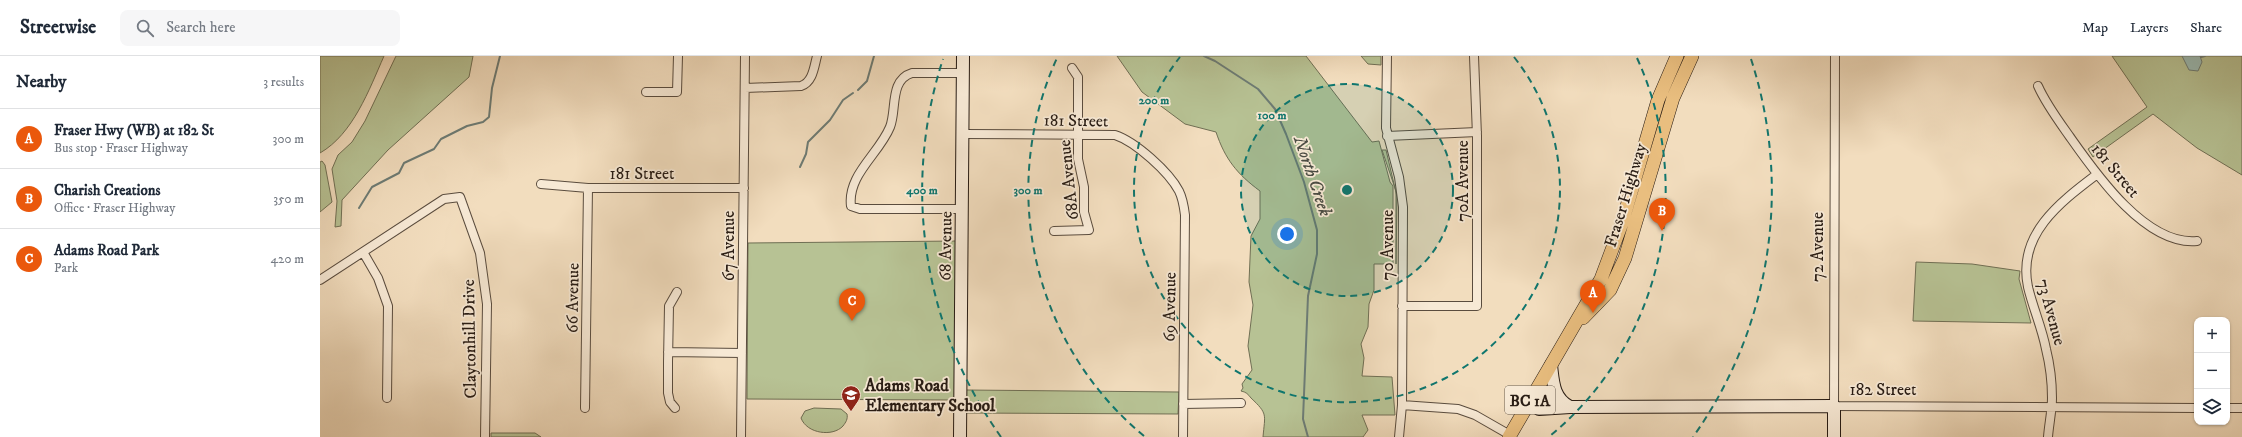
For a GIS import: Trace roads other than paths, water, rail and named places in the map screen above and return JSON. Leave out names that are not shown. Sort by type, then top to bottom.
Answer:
[{"type":"main road","name":"Fraser Highway","points":[[1509,436],[1601,279],[1610,258],[1648,131],[1677,56]]},
{"type":"main road","name":"Fraser Highway","points":[[1571,331],[1610,290],[1625,258],[1673,98],[1692,56]]},
{"type":"street","points":[[646,92],[677,92],[678,56]]},
{"type":"street","name":"67 Avenue","points":[[741,437],[745,56]]},
{"type":"street","points":[[744,88],[801,86],[806,84],[811,77],[817,56]]},
{"type":"street","name":"68 Avenue","points":[[960,437],[963,209],[963,56]]},
{"type":"street","name":"70 Avenue","points":[[1387,56],[1387,136],[1402,191],[1402,405],[1399,437]]},
{"type":"street","name":"70A Avenue","points":[[1402,306],[1477,306],[1477,132],[1474,56]]},
{"type":"street","name":"72 Avenue","points":[[1834,437],[1835,56]]},
{"type":"street","name":"68A Avenue","points":[[1054,231],[1089,230],[1084,212],[1084,187],[1078,159],[1078,77],[1072,68]]},
{"type":"street","points":[[963,73],[912,73],[904,75],[899,82],[890,127],[857,177],[850,195],[851,206],[860,209],[963,209]]},
{"type":"street","name":"181 Street","points":[[2038,86],[2044,100],[2096,175],[2125,206],[2146,222],[2181,241],[2197,241]]},
{"type":"street","points":[[1387,136],[1477,132]]},
{"type":"street","name":"181 Street","points":[[963,134],[1108,134],[1133,143],[1171,180]]},
{"type":"street","name":"73 Avenue","points":[[2048,437],[2052,392],[2048,358],[2027,282],[2029,250],[2034,234],[2052,211],[2096,175]]},
{"type":"street","name":"69 Avenue","points":[[1171,180],[1182,199],[1185,215],[1183,437]]},
{"type":"street","name":"181 Street","points":[[541,184],[588,188],[744,188]]},
{"type":"street","name":"66 Avenue","points":[[585,408],[588,188]]},
{"type":"street","name":"Claytonhill Drive","points":[[363,252],[444,200],[460,197],[480,253],[487,304],[485,437]]},
{"type":"street","points":[[320,280],[363,252],[378,278],[388,306],[387,398]]},
{"type":"street","points":[[676,408],[670,402],[668,393],[668,352],[669,306],[671,298],[677,292]]},
{"type":"street","points":[[668,352],[742,353]]},
{"type":"street","points":[[1551,365],[1553,385],[1558,397],[1570,406]]},
{"type":"street","points":[[1183,404],[1241,403]]},
{"type":"street","points":[[1402,405],[1458,409],[1475,415],[1509,436]]},
{"type":"street","name":"182 Street","points":[[1539,409],[1570,406],[2194,408]]},
{"type":"street","points":[[2230,408],[2242,408]]},
{"type":"water","points":[[2182,56],[2200,56],[2202,62],[2198,71],[2189,70]]},
{"type":"waterway","points":[[359,208],[372,187],[399,173],[404,163],[434,149],[441,139],[467,126],[483,122],[489,117],[492,88],[500,56]]},
{"type":"waterway","points":[[858,90],[867,81],[874,56]]},
{"type":"waterway","name":"North Creek","points":[[1204,56],[1215,61],[1258,89],[1275,109],[1304,182],[1317,230],[1317,254],[1308,296],[1303,419],[1308,437]]},
{"type":"waterway","points":[[2201,57],[2205,56]]},
{"type":"waterway","points":[[800,167],[806,154],[808,142],[830,120],[843,100],[853,93]]},
{"type":"place","name":"Charish Creations","points":[[1662,231]]},
{"type":"place","name":"Fraser Hwy (WB) at 182 St","points":[[1593,313]]},
{"type":"place","name":"Adams Road Park","points":[[852,321]]},
{"type":"place","name":"Adams Road Elementary School","points":[[851,412]]}]
